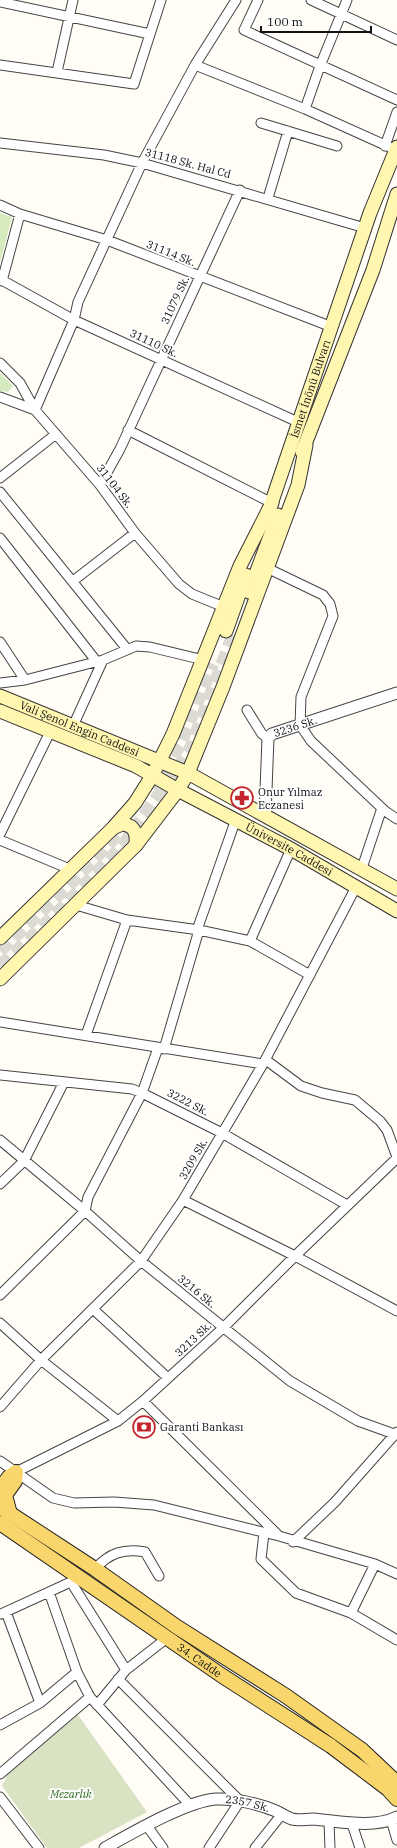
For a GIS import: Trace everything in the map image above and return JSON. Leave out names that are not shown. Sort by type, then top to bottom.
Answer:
[{"type":"main road","name":"İsmet İnönü Bulvarı","points":[[393,148],[272,503],[230,633],[306,445],[373,270],[397,194]]},
{"type":"main road","points":[[0,979],[136,845],[178,790],[188,773],[268,568],[298,485],[306,445]]},
{"type":"main road","points":[[0,938],[72,870],[113,828],[135,803],[152,776],[173,734],[204,660],[240,566],[272,503]]},
{"type":"main road","name":"Vali Şenol Engin Caddesi","points":[[0,696],[188,773]]},
{"type":"main road","name":"Vali Şenol Engin Caddesi","points":[[0,711],[136,766],[178,790]]},
{"type":"main road","name":"Üniversite Caddesi","points":[[188,773],[362,868],[397,889]]},
{"type":"main road","name":"Üniversite Caddesi","points":[[178,790],[291,849],[397,911]]},
{"type":"main road","points":[[113,828],[122,824],[132,827],[136,832],[136,845]]},
{"type":"main road","points":[[3,1506],[15,1481],[16,1472]]},
{"type":"main road","name":"34. Cadde","points":[[3,1506],[95,1568],[177,1627],[286,1696],[362,1750],[397,1783]]},
{"type":"main road","name":"34. Cadde","points":[[3,1506],[75,1580],[167,1638],[331,1746],[388,1789],[397,1799]]},
{"type":"street","points":[[57,72],[73,0]]},
{"type":"street","points":[[0,65],[134,84],[161,0]]},
{"type":"street","points":[[0,398],[36,410],[74,320],[78,302],[142,163],[196,64],[236,0]]},
{"type":"street","points":[[258,0],[244,30],[397,100]]},
{"type":"street","points":[[311,0],[397,40]]},
{"type":"street","points":[[305,109],[320,66],[347,0]]},
{"type":"street","points":[[0,2],[150,34]]},
{"type":"street","points":[[196,64],[305,109],[393,148],[397,112]]},
{"type":"street","points":[[261,122],[337,146]]},
{"type":"street","points":[[268,198],[288,131]]},
{"type":"street","name":"31118 Sk. Hal Cd","points":[[0,143],[104,155],[142,163],[268,198],[365,228]]},
{"type":"street","name":"31079 Sk.","points":[[100,485],[128,430],[240,190]]},
{"type":"street","name":"31114 Sk.","points":[[0,205],[20,214],[107,240],[199,277],[332,327]]},
{"type":"street","points":[[1,280],[20,214]]},
{"type":"street","name":"31110 Sk.","points":[[1,280],[74,320],[300,423]]},
{"type":"street","name":"31104 Sk.","points":[[0,363],[20,383],[36,410],[100,485],[135,533],[179,584],[192,594],[224,607]]},
{"type":"street","points":[[128,430],[272,503]]},
{"type":"street","points":[[0,478],[56,434]]},
{"type":"street","points":[[0,492],[127,649]]},
{"type":"street","points":[[73,581],[135,533]]},
{"type":"street","points":[[0,538],[100,661]]},
{"type":"street","points":[[268,568],[323,595],[330,604],[333,616],[301,697],[300,725],[311,741],[382,808],[397,819]]},
{"type":"street","points":[[0,642],[25,680]]},
{"type":"street","points":[[0,683],[25,680],[100,661],[136,646],[150,647],[204,660]]},
{"type":"street","points":[[73,726],[100,661]]},
{"type":"street","name":"3236 Sk.","points":[[265,816],[268,738],[272,734],[397,692]]},
{"type":"street","points":[[247,710],[262,734],[268,738]]},
{"type":"street","points":[[0,834],[50,732]]},
{"type":"street","points":[[362,868],[382,808]]},
{"type":"street","points":[[0,1295],[85,1211],[88,1197],[142,1093],[161,1048],[198,930],[236,819]]},
{"type":"street","points":[[0,840],[72,870]]},
{"type":"street","points":[[250,941],[291,849]]},
{"type":"street","name":"3209 Sk.","points":[[0,1407],[42,1360],[141,1261],[183,1200],[264,1062],[356,886]]},
{"type":"street","points":[[76,905],[127,920],[198,930],[250,941],[310,975]]},
{"type":"street","points":[[86,1035],[127,920]]},
{"type":"street","points":[[1,1025],[86,1035],[161,1048],[264,1062],[301,1086],[322,1093],[355,1100],[380,1122],[386,1130],[397,1158]]},
{"type":"street","name":"3222 Sk.","points":[[0,1075],[132,1089],[222,1133],[347,1205]]},
{"type":"street","points":[[0,1184],[24,1160],[64,1082]]},
{"type":"street","name":"3216 Sk.","points":[[0,1140],[85,1211],[141,1261],[290,1381],[358,1421],[396,1434]]},
{"type":"street","name":"3213 Sk.","points":[[16,1472],[118,1421],[143,1401],[223,1328],[347,1205],[397,1158]]},
{"type":"street","points":[[183,1200],[295,1256],[397,1311]]},
{"type":"street","points":[[93,1309],[168,1378]]},
{"type":"street","points":[[0,1322],[42,1360],[118,1421]]},
{"type":"street","points":[[143,1401],[279,1536]]},
{"type":"street","points":[[293,1542],[335,1502],[396,1434]]},
{"type":"street","points":[[0,1461],[53,1498],[74,1503],[114,1502],[154,1505],[279,1536],[293,1542],[375,1564],[397,1574]]},
{"type":"street","points":[[264,1533],[261,1559],[296,1593],[351,1613],[397,1640]]},
{"type":"street","points":[[95,1568],[105,1558],[120,1551],[133,1550],[145,1552],[159,1576]]},
{"type":"street","points":[[351,1613],[375,1564]]},
{"type":"street","points":[[40,1703],[3,1613],[75,1580],[126,1670]]},
{"type":"street","points":[[49,1592],[77,1672],[90,1697],[190,1805]]},
{"type":"street","points":[[96,1704],[126,1670],[167,1638]]},
{"type":"street","points":[[0,1725],[40,1703],[77,1672]]},
{"type":"street","points":[[118,1679],[240,1802],[208,1848]]},
{"type":"street","points":[[0,1774],[90,1697]]},
{"type":"street","points":[[0,1797],[39,1848]]},
{"type":"street","name":"2357 Sk.","points":[[105,1848],[190,1805],[216,1799],[240,1802],[275,1810],[294,1820],[313,1819],[352,1824],[394,1819]]},
{"type":"street","points":[[255,1848],[282,1814]]},
{"type":"street","points":[[394,1819],[397,1840]]},
{"type":"street","points":[[328,1847],[329,1822]]},
{"type":"street","points":[[352,1824],[360,1848]]},
{"type":"street","points":[[147,1826],[163,1848]]},
{"type":"green space","points":[[0,213],[12,217],[0,263]]},
{"type":"green space","points":[[0,373],[13,386],[8,392],[0,391]]},
{"type":"green space","name":"Mezarlık","points":[[78,1715],[147,1812],[79,1848],[47,1848],[2,1786],[9,1771]]},
{"type":"tunnel","points":[[0,966],[61,909],[124,844],[189,752],[233,635]]},
{"type":"tunnel","points":[[152,788],[180,745],[213,664]]},
{"type":"tunnel","points":[[0,951],[74,880],[129,823]]},
{"type":"place","name":"Onur Yılmaz Eczanesi","points":[[242,798]]},
{"type":"place","name":"Garanti Bankası","points":[[144,1427]]}]
